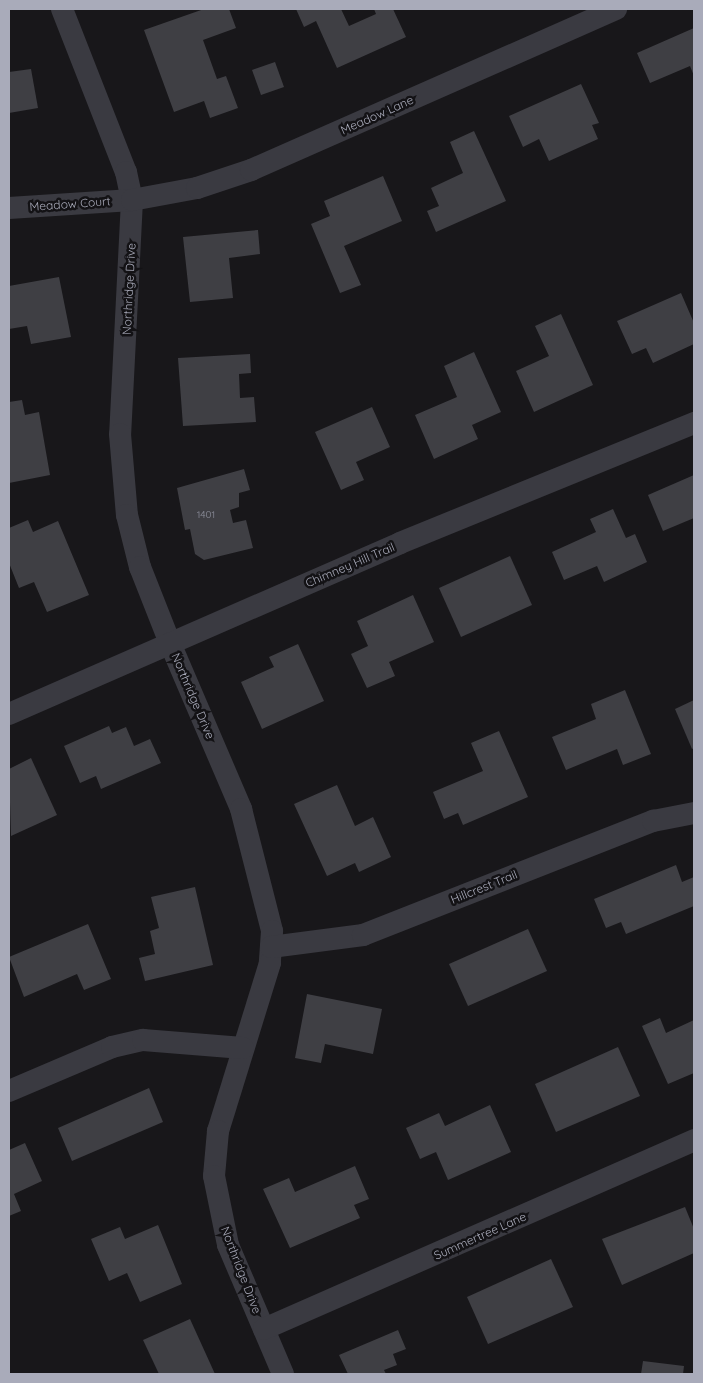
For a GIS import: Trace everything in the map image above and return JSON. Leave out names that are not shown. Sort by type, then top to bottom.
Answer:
[{"type":"street","name":"Northridge Drive","points":[[62,9],[126,172],[132,200],[120,434],[124,482],[140,567],[170,643],[241,809],[257,858],[271,947],[218,1132],[214,1176],[228,1245],[283,1374]]},
{"type":"street","name":"Meadow Lane","points":[[132,200],[197,188],[251,170],[616,9]]},
{"type":"street","name":"Meadow Court","points":[[9,208],[132,200]]},
{"type":"street","name":"Chimney Hill Trail","points":[[9,714],[170,643],[694,423]]},
{"type":"street","name":"Hillcrest Trail","points":[[271,947],[363,936],[653,821],[694,813]]},
{"type":"street","points":[[9,1091],[112,1048],[143,1040],[243,1048]]},
{"type":"street","name":"Summertree Lane","points":[[264,1329],[694,1140]]},
{"type":"building","points":[[204,9],[229,9],[236,28],[203,40],[217,79],[226,76],[238,108],[210,118],[204,101],[174,112],[144,30]]},
{"type":"building","points":[[296,9],[341,9],[349,26],[376,14],[374,9],[393,9],[406,37],[337,68],[316,21],[304,27]]},
{"type":"building","points":[[694,28],[694,76],[690,66],[650,83],[637,53]]},
{"type":"building","points":[[275,62],[284,87],[261,95],[252,70]]},
{"type":"building","points":[[31,69],[38,108],[9,113],[9,72]]},
{"type":"building","points":[[581,84],[599,123],[592,125],[598,139],[549,161],[539,139],[523,147],[509,116]]},
{"type":"building","points":[[474,131],[506,201],[436,232],[427,211],[439,206],[431,188],[463,173],[450,142]]},
{"type":"building","points":[[383,176],[402,221],[344,246],[361,285],[340,293],[311,224],[330,216],[324,201]]},
{"type":"building","points":[[258,230],[260,254],[229,258],[233,298],[190,302],[183,237]]},
{"type":"building","points":[[59,277],[71,337],[31,344],[27,326],[9,329],[9,286]]},
{"type":"building","points":[[681,293],[694,323],[694,344],[653,363],[646,348],[632,354],[617,321]]},
{"type":"building","points":[[561,314],[593,385],[534,412],[516,371],[549,356],[535,326]]},
{"type":"building","points":[[474,352],[501,412],[472,425],[478,439],[434,459],[415,415],[457,397],[444,366]]},
{"type":"building","points":[[250,354],[251,373],[239,374],[240,398],[254,397],[256,422],[183,426],[178,358]]},
{"type":"building","points":[[22,400],[25,415],[39,412],[50,475],[9,483],[9,402]]},
{"type":"building","points":[[372,407],[390,447],[356,462],[364,480],[341,490],[315,432]]},
{"type":"building","points":[[244,469],[250,490],[239,493],[239,507],[230,510],[233,523],[246,520],[253,548],[204,560],[195,554],[190,529],[185,530],[177,488]]},
{"type":"building","points":[[694,475],[694,518],[663,531],[648,495]]},
{"type":"building","points":[[613,509],[626,538],[635,534],[647,562],[604,582],[597,566],[564,580],[552,552],[596,532],[590,519]]},
{"type":"building","points":[[28,520],[33,532],[58,521],[89,595],[47,612],[34,582],[19,588],[9,563],[9,528]]},
{"type":"building","points":[[510,556],[532,605],[461,637],[439,588]]},
{"type":"building","points":[[413,595],[434,642],[389,662],[395,676],[367,688],[351,654],[368,646],[357,621]]},
{"type":"building","points":[[298,644],[324,701],[262,729],[241,682],[274,667],[269,657]]},
{"type":"building","points":[[625,690],[651,754],[623,765],[617,749],[566,770],[552,737],[596,719],[591,704]]},
{"type":"building","points":[[694,700],[694,748],[692,749],[675,709]]},
{"type":"building","points":[[109,726],[112,733],[126,727],[134,746],[150,739],[161,763],[101,789],[96,776],[80,783],[64,746]]},
{"type":"building","points":[[499,731],[528,797],[463,825],[458,813],[444,819],[433,792],[483,771],[471,743]]},
{"type":"building","points":[[31,758],[57,815],[11,836],[9,769]]},
{"type":"building","points":[[337,785],[355,826],[373,817],[391,857],[359,872],[355,863],[327,876],[294,804]]},
{"type":"building","points":[[676,865],[682,882],[694,877],[694,906],[626,934],[621,922],[606,928],[594,899]]},
{"type":"building","points":[[195,887],[213,965],[145,981],[139,958],[155,954],[150,931],[159,928],[151,897]]},
{"type":"building","points":[[88,924],[111,979],[84,990],[77,974],[24,997],[9,957]]},
{"type":"building","points":[[528,929],[547,971],[468,1006],[449,964]]},
{"type":"building","points":[[307,994],[382,1009],[373,1054],[325,1044],[321,1063],[295,1058]]},
{"type":"building","points":[[660,1018],[666,1033],[694,1020],[694,1073],[668,1084],[642,1026]]},
{"type":"building","points":[[618,1047],[640,1096],[556,1132],[535,1084]]},
{"type":"building","points":[[149,1088],[163,1122],[72,1161],[58,1128]]},
{"type":"building","points":[[490,1105],[511,1152],[448,1180],[436,1152],[420,1159],[406,1128],[439,1113],[445,1126]]},
{"type":"building","points":[[25,1143],[42,1181],[14,1194],[21,1211],[9,1216],[9,1150]]},
{"type":"building","points":[[355,1166],[369,1199],[354,1205],[360,1218],[290,1248],[263,1189],[289,1178],[295,1192]]},
{"type":"building","points":[[685,1207],[694,1229],[694,1253],[622,1285],[602,1239]]},
{"type":"building","points":[[158,1225],[182,1284],[140,1302],[127,1273],[109,1281],[91,1239],[120,1227],[125,1239]]},
{"type":"building","points":[[551,1259],[573,1307],[488,1344],[467,1297]]},
{"type":"building","points":[[190,1319],[215,1374],[159,1374],[143,1340]]},
{"type":"building","points":[[398,1330],[406,1349],[393,1354],[397,1365],[384,1370],[386,1374],[348,1374],[339,1355]]},
{"type":"building","points":[[643,1361],[684,1366],[683,1374],[641,1374]]}]
